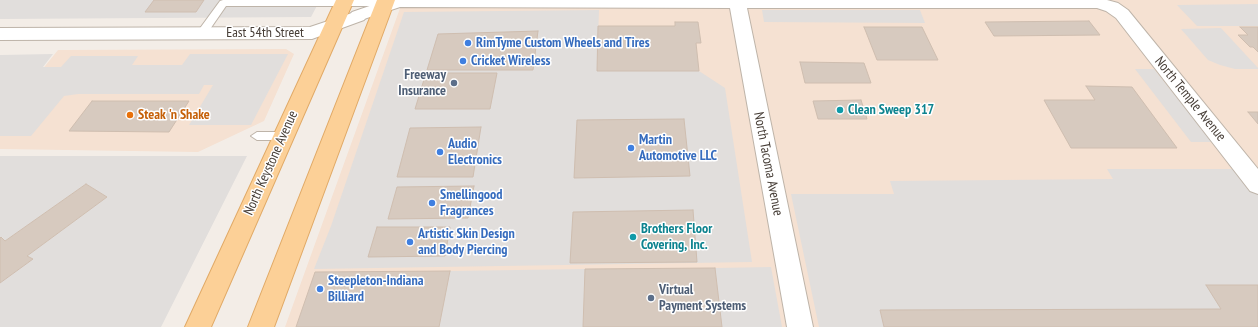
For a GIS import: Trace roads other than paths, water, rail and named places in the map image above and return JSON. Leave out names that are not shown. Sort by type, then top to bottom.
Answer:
[{"type":"main road","points":[[261,327],[384,4]]},
{"type":"main road","name":"North Keystone Avenue","points":[[198,327],[333,25],[349,7]]},
{"type":"street","points":[[349,7],[398,2],[737,1]]},
{"type":"street","name":"North Temple Avenue","points":[[737,1],[1098,3],[1112,7],[1122,14],[1258,185]]},
{"type":"street","name":"North Tacoma Avenue","points":[[737,1],[800,327]]},
{"type":"street","name":"East 54th Street","points":[[0,34],[312,33],[333,25]]},
{"type":"lane","points":[[202,33],[223,3],[349,7]]},
{"type":"lane","points":[[257,136],[283,136]]},
{"type":"place","name":"RimTyme Custom Wheels and Tires","points":[[468,43]]},
{"type":"place","name":"Cricket Wireless","points":[[463,61]]},
{"type":"place","name":"Freeway Insurance","points":[[454,83]]},
{"type":"place","name":"Clean Sweep 317","points":[[840,110]]},
{"type":"place","name":"Steak 'n Shake","points":[[130,115]]},
{"type":"place","name":"Martin Automotive LLC","points":[[631,148]]},
{"type":"place","name":"Audio Electronics","points":[[440,152]]},
{"type":"place","name":"Smellingood Fragrances","points":[[432,203]]},
{"type":"place","name":"Brothers Floor Covering, Inc.","points":[[633,237]]},
{"type":"place","name":"Artistic Skin Design and Body Piercing","points":[[410,242]]},
{"type":"place","name":"Steepleton-Indiana Billiard","points":[[320,289]]},
{"type":"place","name":"Virtual Payment Systems","points":[[651,298]]}]
